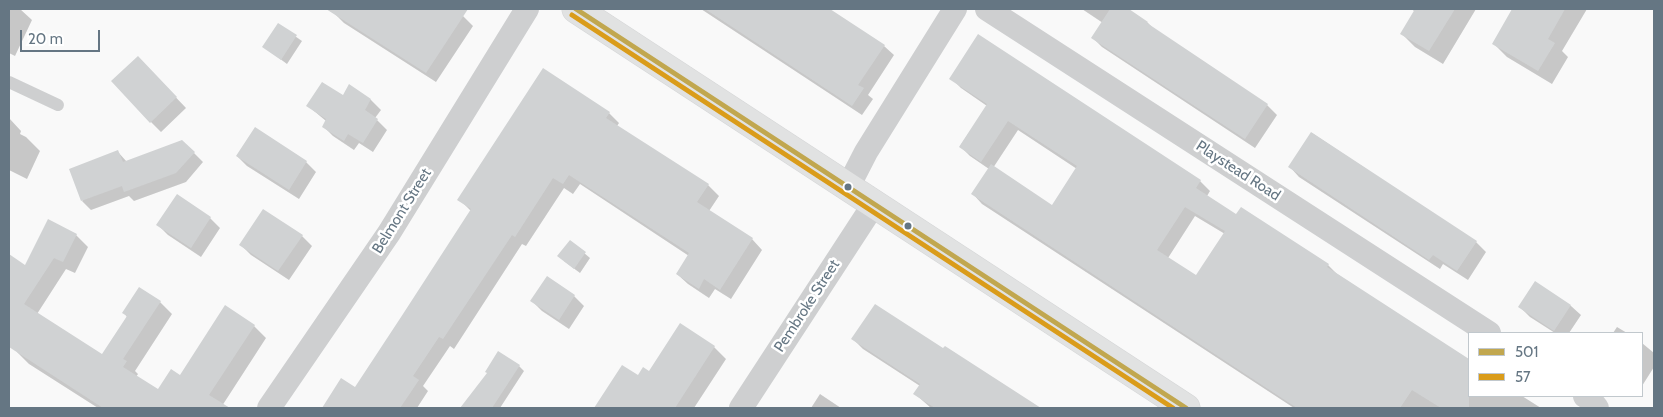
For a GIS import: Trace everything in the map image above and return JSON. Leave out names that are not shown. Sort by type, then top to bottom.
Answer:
[{"type":"main road","points":[[576,9],[1186,408]]},
{"type":"street","name":"Belmont Street","points":[[269,408],[389,233],[527,9]]},
{"type":"street","points":[[848,187],[866,152],[955,9]]},
{"type":"street","name":"Playstead Road","points":[[987,9],[1487,332]]},
{"type":"street","name":"Pembroke Street","points":[[741,408],[874,204]]},
{"type":"street","points":[[1587,397],[1597,408]]},
{"type":"lane","points":[[9,82],[58,105]]},
{"type":"building","points":[[326,9],[468,9],[426,73]]},
{"type":"building","points":[[705,9],[830,9],[885,45],[858,85],[864,88],[852,106]]},
{"type":"building","points":[[1110,9],[1129,9],[1268,104],[1245,139],[1091,38]]},
{"type":"building","points":[[1415,9],[1455,9],[1429,51],[1400,34]]},
{"type":"building","points":[[1512,9],[1565,9],[1548,39],[1555,43],[1538,71],[1492,44]]},
{"type":"building","points":[[278,23],[297,35],[281,60],[262,47]]},
{"type":"building","points":[[978,34],[1201,180],[1196,188],[1236,214],[1241,207],[1329,264],[1327,267],[1468,358],[1469,408],[1441,408],[1412,390],[1400,408],[1297,408],[971,194],[991,164],[1052,205],[1077,166],[1008,121],[981,162],[959,147],[987,104],[949,79]],"holes":[[[1185,207],[1225,231],[1196,275],[1157,250]]]},
{"type":"building","points":[[138,56],[177,97],[150,123],[111,81]]},
{"type":"building","points":[[543,68],[610,112],[606,118],[709,184],[697,202],[753,238],[720,290],[704,279],[699,289],[676,274],[689,253],[569,175],[563,184],[553,178],[515,237],[512,235],[443,339],[439,337],[413,376],[419,380],[400,408],[322,408],[341,378],[355,387],[403,314],[471,209],[457,200]]},
{"type":"building","points":[[322,82],[343,95],[349,84],[371,99],[365,110],[378,119],[363,143],[348,134],[344,141],[322,127],[326,119],[306,106]]},
{"type":"building","points":[[255,127],[307,161],[289,190],[236,156]]},
{"type":"building","points":[[1311,132],[1477,241],[1457,271],[1433,255],[1429,260],[1288,167]]},
{"type":"building","points":[[182,140],[195,152],[176,173],[124,192],[122,186],[81,201],[69,169],[118,150],[123,162]]},
{"type":"building","points":[[177,194],[211,217],[191,248],[156,225]]},
{"type":"building","points":[[263,209],[303,235],[278,271],[239,245]]},
{"type":"building","points":[[48,219],[77,234],[63,262],[54,258],[24,304],[102,354],[127,316],[122,313],[139,287],[161,301],[123,359],[127,361],[123,367],[158,389],[171,369],[180,375],[225,305],[255,325],[209,395],[230,408],[103,408],[9,347],[9,254],[25,265]]},
{"type":"building","points":[[570,240],[586,252],[574,269],[557,256]]},
{"type":"building","points":[[547,276],[575,295],[559,320],[530,301]]},
{"type":"building","points":[[1535,281],[1571,305],[1554,331],[1518,307]]},
{"type":"building","points":[[875,304],[943,348],[945,346],[1041,408],[935,408],[913,394],[920,384],[851,339]]},
{"type":"building","points":[[680,323],[715,346],[675,408],[594,408],[622,365],[638,375],[643,367],[649,371]]},
{"type":"building","points":[[498,351],[520,365],[492,408],[460,408],[487,373],[485,372]]},
{"type":"transit line","name":"501","points":[[576,9],[1186,408]]},
{"type":"transit line","name":"57","points":[[572,15],[1173,408]]}]
